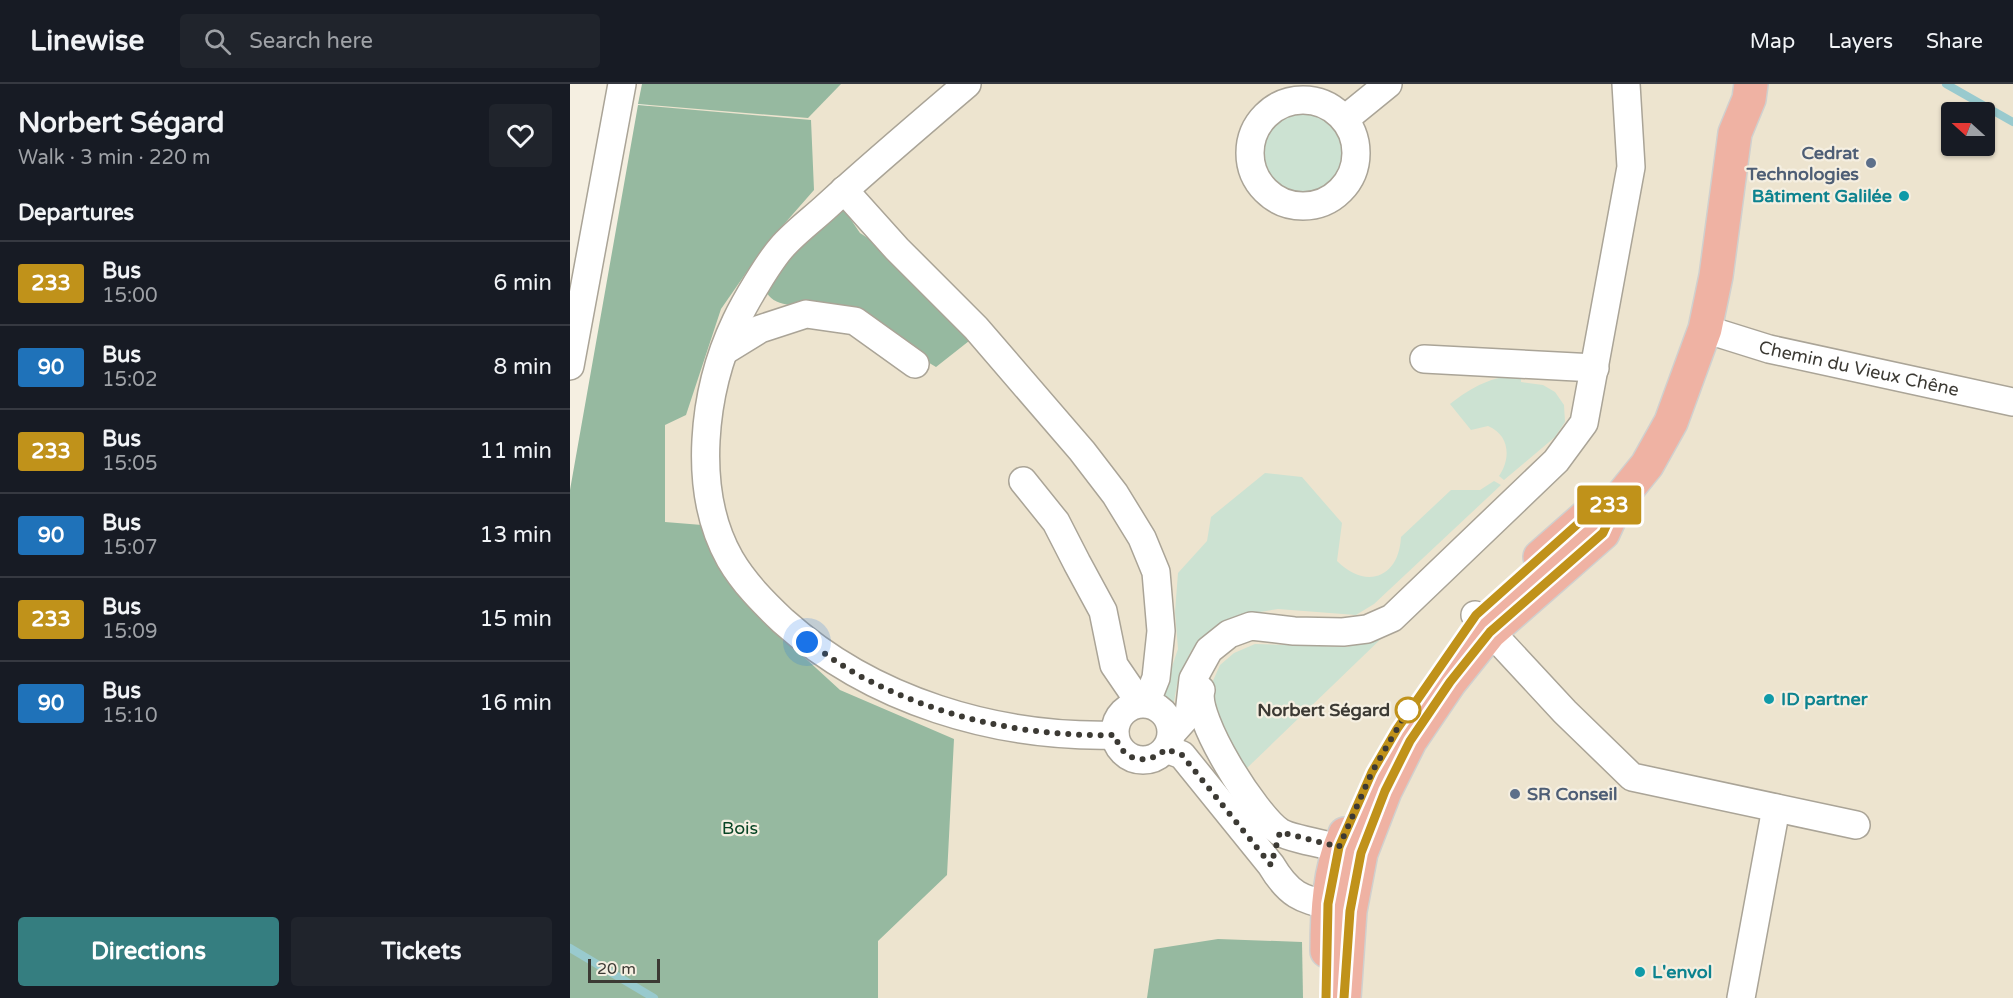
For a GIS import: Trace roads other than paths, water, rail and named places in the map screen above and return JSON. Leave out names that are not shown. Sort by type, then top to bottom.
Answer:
[{"type":"main road","points":[[1326,998],[1350,850],[1372,772],[1397,729],[1483,624],[1603,533],[1617,502],[1647,465],[1671,422],[1705,329],[1716,276],[1735,133],[1754,89]]},
{"type":"main road","points":[[1339,908],[1344,998]]},
{"type":"street","points":[[570,366],[622,84]]},
{"type":"street","points":[[967,84],[844,190],[782,248],[736,321],[707,410],[705,471],[714,517],[729,558],[754,594],[807,642],[868,681],[932,709],[1009,728],[1077,736],[1115,735]]},
{"type":"street","points":[[1345,119],[1388,84]]},
{"type":"street","points":[[844,190],[897,249],[976,328],[1115,494],[1142,538],[1156,572],[1161,631],[1156,678],[1143,703],[1124,711],[1115,726],[1115,735],[1118,744],[1131,758],[1150,760],[1176,732],[1193,679],[1209,650],[1229,634],[1251,626],[1294,631],[1342,632],[1367,629],[1392,618],[1556,461],[1584,423],[1631,167],[1626,84]]},
{"type":"street","points":[[726,350],[760,329],[806,314],[855,321],[915,364]]},
{"type":"street","name":"Chemin du Vieux Chêne","points":[[1705,329],[1769,350],[2013,402]]},
{"type":"street","points":[[1424,359],[1595,368]]},
{"type":"street","points":[[1023,481],[1056,522],[1102,611],[1114,665],[1143,703],[1162,710],[1176,732],[1182,755],[1271,865],[1281,881],[1295,895],[1339,908]]},
{"type":"street","points":[[1483,624],[1565,712],[1632,777],[1856,825]]},
{"type":"street","points":[[1280,832],[1245,791],[1217,745],[1205,723],[1199,696],[1205,675],[1215,659],[1230,648],[1244,639],[1294,631]]},
{"type":"street","points":[[1176,732],[1195,736],[1216,779],[1238,807],[1262,828],[1350,850]]},
{"type":"street","points":[[1742,998],[1776,808]]},
{"type":"street","points":[[1271,865],[1280,832]]},
{"type":"waterway","points":[[1946,84],[2013,122]]},
{"type":"waterway","points":[[570,948],[654,998]]},
{"type":"place","name":"Cedrat Technologies","points":[[1871,163]]},
{"type":"place","name":"Bâtiment Galilée","points":[[1904,196]]},
{"type":"place","name":"ID partner","points":[[1769,699]]},
{"type":"place","name":"Norbert Ségard","points":[[1408,710]]},
{"type":"place","name":"SR Conseil","points":[[1515,794]]},
{"type":"place","name":"L'envol","points":[[1640,972]]},
{"type":"park label","name":"Bois","points":[[740,828]]}]
